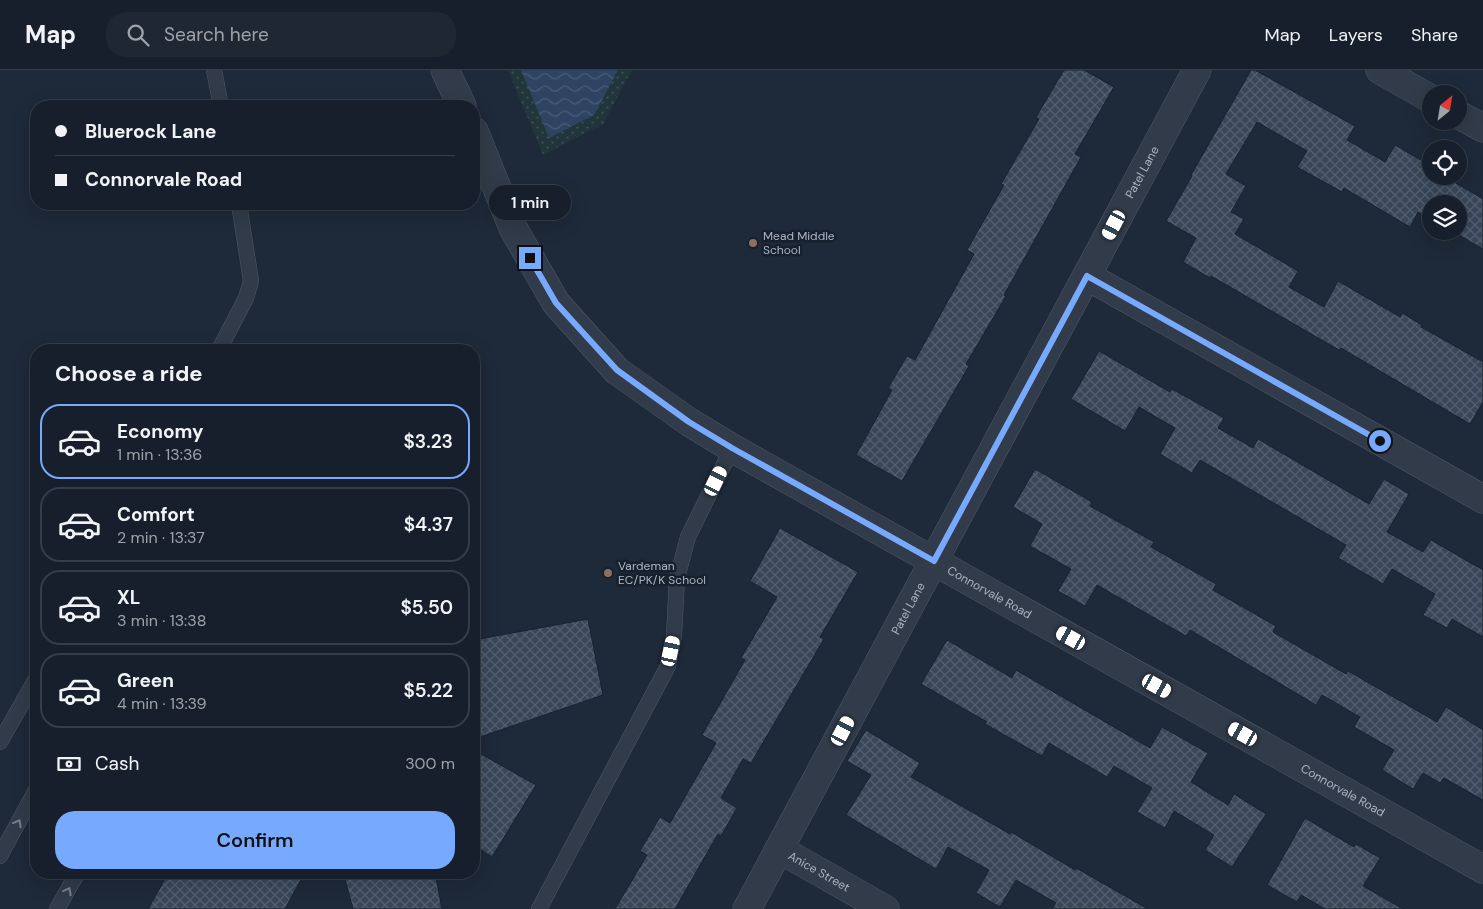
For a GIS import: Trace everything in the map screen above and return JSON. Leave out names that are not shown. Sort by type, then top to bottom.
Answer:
[{"type":"street","points":[[445,70],[459,100]]},
{"type":"street","name":"Patel Lane","points":[[747,909],[1197,70]]},
{"type":"street","points":[[1380,70],[1422,94]]},
{"type":"street","points":[[1468,120],[1483,128]]},
{"type":"street","name":"Connorvale Road","points":[[480,146],[513,228],[556,303],[617,370],[689,422],[732,448],[1483,869]]},
{"type":"street","points":[[1087,276],[1483,499]]},
{"type":"street","name":"Anice Street","points":[[779,849],[885,909]]},
{"type":"lane","points":[[214,70],[220,100]]},
{"type":"lane","points":[[223,344],[246,298],[252,281],[240,210]]},
{"type":"lane","points":[[539,909],[668,666],[674,636],[677,578],[688,537],[732,448]]},
{"type":"lane","points":[[0,742],[30,690]]},
{"type":"lane","points":[[0,856],[30,801]]},
{"type":"lane","points":[[57,909],[74,879]]},
{"type":"green space","points":[[508,70],[632,70],[603,124],[543,155]]},
{"type":"water","points":[[521,70],[618,70],[594,115],[549,138]]},
{"type":"building","points":[[1064,70],[1084,70],[1114,87],[1075,154],[1081,157],[1004,295],[1006,296],[966,364],[969,366],[902,481],[856,455],[892,390],[888,388],[907,356],[915,360],[974,254],[967,250],[1004,185],[1001,184],[1039,119],[1036,117]]},
{"type":"building","points":[[1251,70],[1255,70],[1355,126],[1347,140],[1385,162],[1395,145],[1422,161],[1422,185],[1459,185],[1483,199],[1483,249],[1467,240],[1467,195],[1422,195],[1422,214],[1418,212],[1410,227],[1344,188],[1342,192],[1297,167],[1307,151],[1257,122],[1226,174],[1246,186],[1231,212],[1244,219],[1235,234],[1298,271],[1289,287],[1324,307],[1338,281],[1400,317],[1402,313],[1422,325],[1421,327],[1483,362],[1483,402],[1470,424],[1341,348],[1339,350],[1211,276],[1210,278],[1183,262],[1196,238],[1166,221]]},
{"type":"building","points":[[1099,351],[1170,392],[1172,389],[1224,418],[1218,428],[1253,448],[1258,439],[1369,504],[1384,479],[1409,494],[1387,532],[1423,552],[1431,540],[1483,570],[1483,637],[1452,619],[1447,628],[1423,615],[1435,594],[1392,569],[1383,584],[1338,558],[1346,545],[1200,460],[1192,473],[1160,454],[1175,428],[1139,407],[1125,431],[1071,399]]},
{"type":"building","points":[[1035,469],[1092,502],[1090,506],[1154,542],[1151,547],[1216,584],[1213,590],[1276,626],[1273,632],[1346,674],[1348,671],[1437,722],[1446,707],[1483,730],[1483,800],[1444,778],[1440,783],[1423,773],[1413,789],[1382,770],[1394,750],[1354,727],[1360,717],[1322,695],[1316,705],[1190,630],[1186,636],[1097,585],[1085,606],[1058,591],[1071,569],[1030,546],[1042,524],[1013,507]]},
{"type":"building","points":[[780,528],[858,572],[820,637],[824,639],[751,763],[743,759],[721,798],[737,808],[721,836],[718,834],[675,909],[615,909],[647,855],[640,851],[660,817],[670,823],[716,743],[702,735],[745,660],[741,658],[777,597],[750,581]]},
{"type":"building","points":[[588,619],[603,695],[480,737],[480,639]]},
{"type":"building","points":[[947,640],[1012,678],[1016,670],[1150,748],[1162,727],[1208,753],[1191,782],[1228,805],[1234,794],[1266,814],[1232,867],[1205,850],[1214,835],[1174,811],[1165,828],[1137,812],[1152,788],[1114,766],[1107,777],[1049,743],[1042,756],[985,724],[987,722],[921,684]]},
{"type":"building","points":[[866,730],[920,763],[911,777],[1010,834],[1011,832],[1075,870],[1076,868],[1148,909],[1052,909],[1056,903],[1016,880],[1000,907],[976,893],[989,870],[948,847],[936,869],[846,815],[871,775],[847,761]]},
{"type":"building","points":[[480,753],[536,785],[492,857],[480,849]]},
{"type":"building","points":[[1305,818],[1354,847],[1356,844],[1380,858],[1363,886],[1403,909],[1325,909],[1301,895],[1297,902],[1267,885]]},
{"type":"building","points":[[165,879],[301,879],[285,909],[148,909]]},
{"type":"building","points":[[345,879],[436,879],[442,909],[353,909]]},
{"type":"place","name":"Mead Middle School","points":[[753,243]]},
{"type":"place","name":"Vardeman EC/PK/K School","points":[[608,573]]},
{"type":"route","points":[[530,258],[556,303],[617,370],[689,422],[732,448],[934,561],[1087,276],[1380,441]]}]
